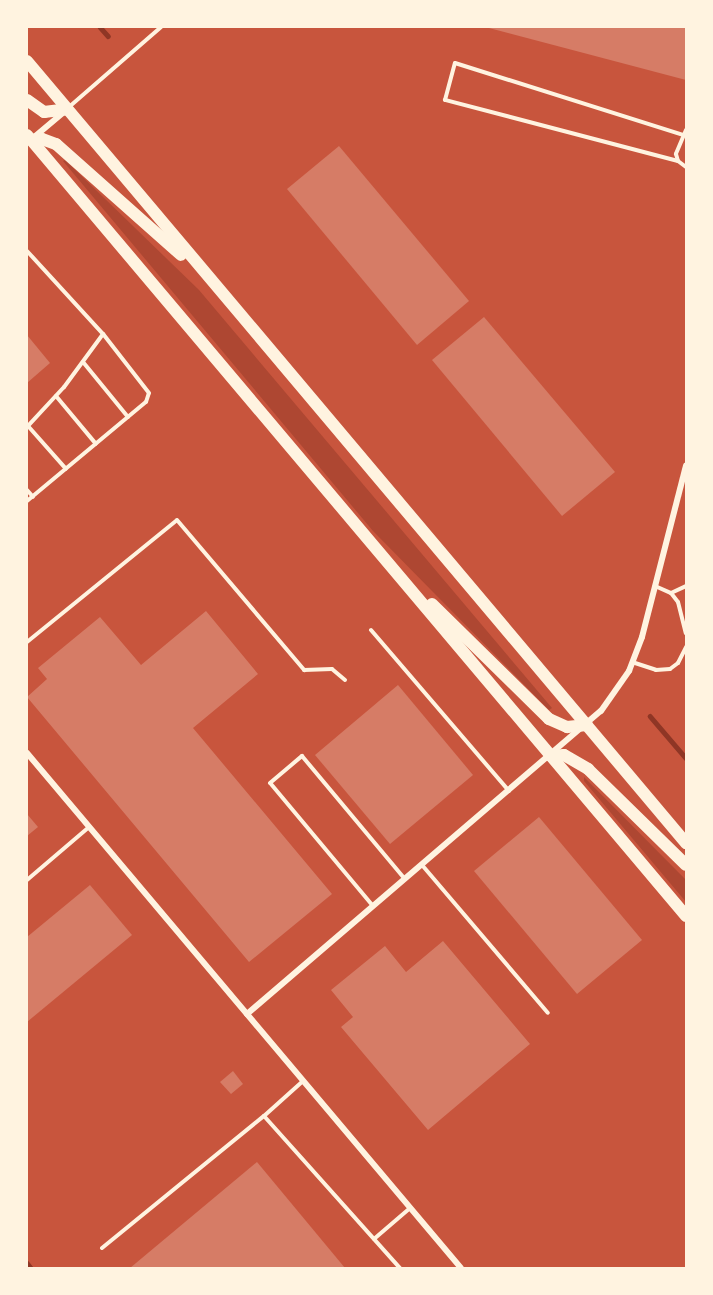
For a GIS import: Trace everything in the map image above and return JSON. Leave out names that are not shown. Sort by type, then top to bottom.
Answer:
[{"type":"main road","points":[[27,61],[686,843]]},
{"type":"main road","points":[[27,100],[44,112],[67,110]]},
{"type":"main road","points":[[28,139],[42,139],[56,144],[214,284]]},
{"type":"main road","points":[[28,139],[686,916]]},
{"type":"main road","points":[[393,569],[475,644],[549,719],[567,727],[587,725]]},
{"type":"main road","points":[[551,756],[564,755],[588,769],[686,865]]},
{"type":"street","points":[[28,139],[67,110]]},
{"type":"street","points":[[247,1014],[587,725],[619,687],[632,662],[656,586],[686,466]]},
{"type":"street","points":[[27,753],[461,1268]]},
{"type":"lane","points":[[67,110],[161,27]]},
{"type":"lane","points":[[683,135],[454,63],[445,100],[678,161],[686,167]]},
{"type":"lane","points":[[678,161],[676,154],[686,130]]},
{"type":"lane","points":[[27,250],[104,334],[149,393],[146,402],[27,501]]},
{"type":"lane","points":[[66,469],[28,427],[56,396],[104,334]]},
{"type":"lane","points":[[83,362],[128,417]]},
{"type":"lane","points":[[56,396],[96,444]]},
{"type":"lane","points":[[27,490],[33,497]]},
{"type":"lane","points":[[27,642],[177,520],[304,670],[332,669],[345,680]]},
{"type":"lane","points":[[656,586],[671,593],[678,602],[686,633]]},
{"type":"lane","points":[[671,593],[686,586]]},
{"type":"lane","points":[[371,630],[509,791]]},
{"type":"lane","points":[[632,662],[656,670],[670,669],[685,654],[686,647]]},
{"type":"lane","points":[[373,906],[270,783],[302,756],[405,879]]},
{"type":"lane","points":[[27,880],[89,827]]},
{"type":"lane","points":[[422,865],[548,1013]]},
{"type":"lane","points":[[102,1248],[264,1116],[303,1081]]},
{"type":"lane","points":[[264,1116],[399,1268]]},
{"type":"lane","points":[[374,1239],[410,1208]]},
{"type":"shaded area","points":[[65,160],[199,290],[552,708],[549,710],[373,531],[63,161]]},
{"type":"shaded area","points":[[584,777],[686,880],[686,902],[584,781]]},
{"type":"building","points":[[686,27],[686,80],[489,28]]},
{"type":"building","points":[[339,146],[469,301],[417,345],[287,189]]},
{"type":"building","points":[[484,317],[615,472],[562,516],[432,360]]},
{"type":"building","points":[[27,335],[50,363],[27,383]]},
{"type":"building","points":[[206,611],[258,674],[193,728],[332,894],[249,962],[27,697],[47,679],[38,668],[100,617],[141,665]]},
{"type":"building","points":[[398,685],[473,775],[390,844],[315,755]]},
{"type":"building","points":[[27,814],[38,827],[27,836]]},
{"type":"building","points":[[539,817],[642,940],[577,994],[474,871]]},
{"type":"building","points":[[90,885],[132,935],[27,1022],[27,937]]},
{"type":"building","points":[[443,941],[530,1044],[428,1130],[341,1027],[353,1017],[331,990],[385,946],[406,972]]},
{"type":"building","points":[[233,1071],[243,1084],[231,1094],[220,1082]]},
{"type":"building","points":[[257,1162],[345,1268],[130,1268]]},
{"type":"waterway","points":[[100,27],[108,36]]},
{"type":"waterway","points":[[650,716],[686,758]]},
{"type":"waterway","points":[[27,1263],[31,1268]]}]
